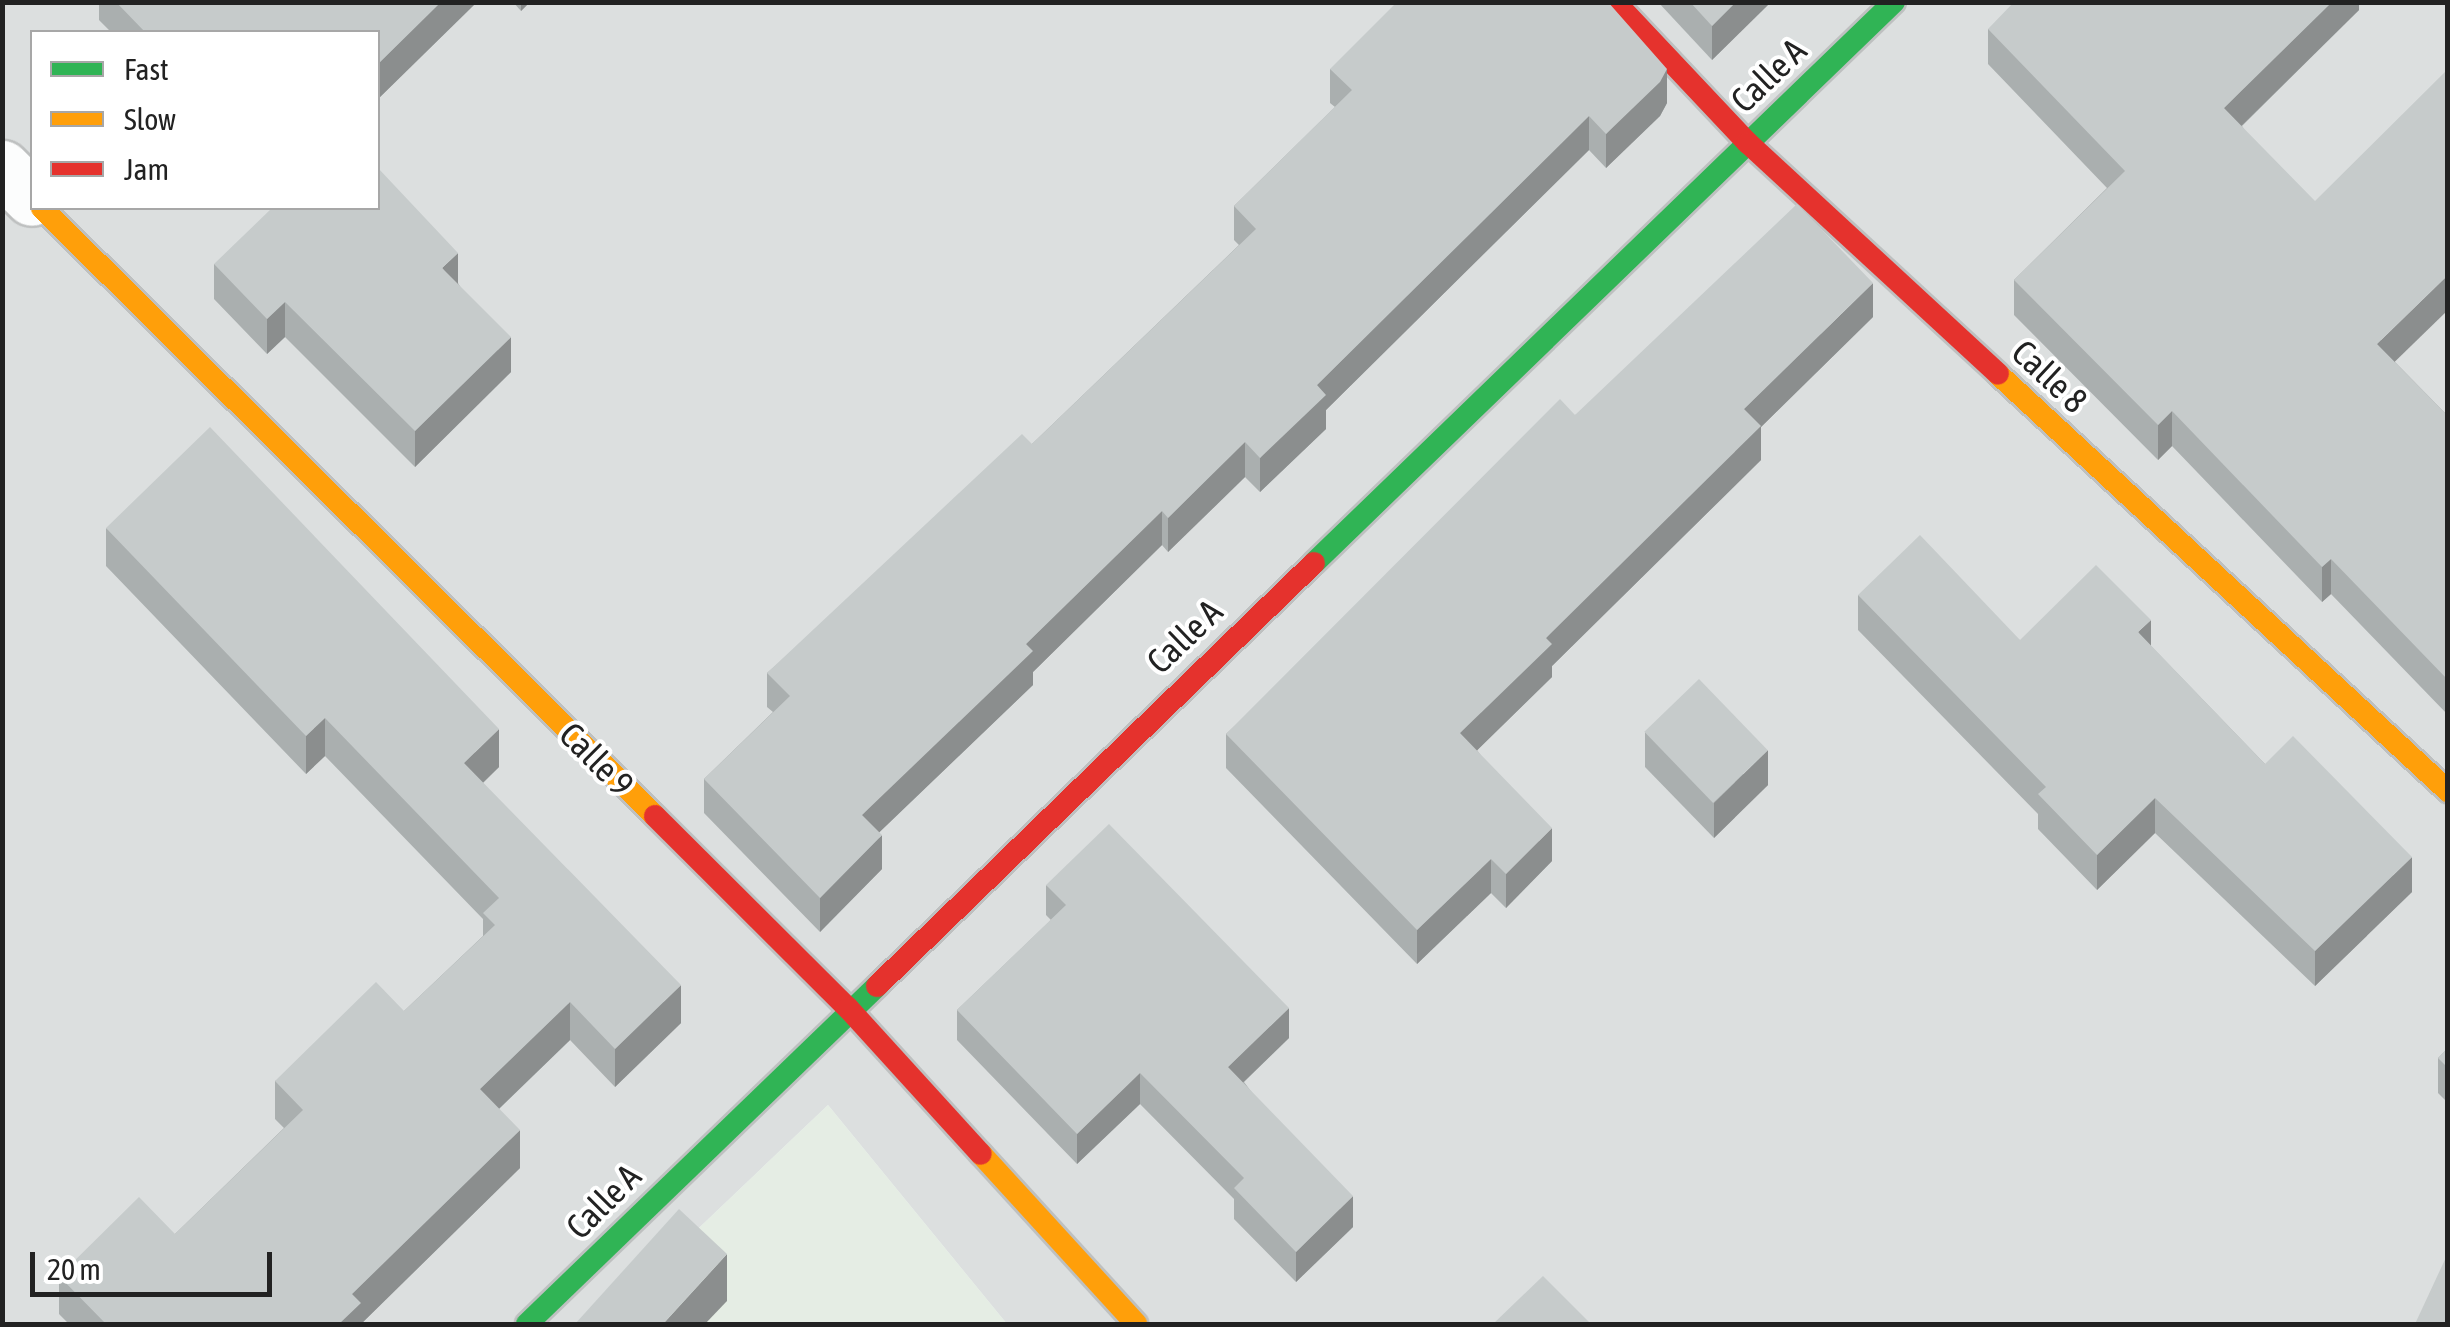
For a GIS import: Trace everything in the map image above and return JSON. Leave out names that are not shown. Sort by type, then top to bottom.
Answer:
[{"type":"street","name":"Calle 8","points":[[1615,2],[1748,144],[2448,792]]},
{"type":"street","name":"Calle A","points":[[527,1324],[848,1008],[1894,2]]},
{"type":"street","points":[[2,168],[30,196]]},
{"type":"street","name":"Calle 9","points":[[44,210],[848,1008],[1136,1324]]},
{"type":"shaded area","points":[[3,3],[2447,3],[2447,1324],[1007,1324],[828,1105],[598,1324],[3,1324]]},
{"type":"shaded area","points":[[828,1105],[1007,1324],[598,1324]]},
{"type":"building","points":[[116,2],[441,2],[380,62],[380,30],[143,30]]},
{"type":"building","points":[[1397,2],[1608,2],[1667,69],[1660,82],[1606,134],[1589,116],[1317,385],[1326,395],[1260,458],[1245,442],[1168,518],[1162,511],[1026,644],[1033,651],[862,815],[882,835],[820,898],[704,779],[790,696],[767,673],[1022,434],[1032,444],[1256,229],[1234,206],[1352,90],[1330,69]]},
{"type":"building","points":[[1690,2],[1736,2],[1712,26]]},
{"type":"building","points":[[2014,2],[2332,2],[2224,108],[2315,201],[2448,69],[2448,275],[2377,344],[2448,416],[2448,680],[2331,559],[2322,567],[2172,411],[2158,425],[2014,280],[2125,171],[1988,29]]},
{"type":"building","points":[[380,170],[458,253],[442,268],[511,337],[415,431],[285,302],[267,319],[214,264],[270,210],[380,210]]},
{"type":"building","points":[[1797,204],[1873,283],[1744,409],[1761,426],[1546,638],[1552,644],[1460,733],[1552,828],[1506,874],[1491,859],[1417,930],[1226,734],[1560,399],[1575,415]]},
{"type":"building","points":[[210,427],[499,729],[464,763],[681,985],[615,1049],[570,1002],[480,1089],[520,1130],[352,1294],[361,1303],[339,1324],[106,1324],[59,1276],[139,1197],[175,1234],[303,1110],[275,1081],[376,982],[404,1011],[495,925],[483,913],[499,898],[325,718],[306,736],[106,528]]},
{"type":"building","points":[[1920,535],[2020,640],[2096,565],[2151,620],[2138,632],[2265,764],[2293,736],[2412,857],[2315,951],[2155,798],[2097,855],[2038,794],[2046,787],[1858,595]]},
{"type":"building","points":[[1699,679],[1768,750],[1713,803],[1644,732]]},
{"type":"building","points":[[1109,824],[1289,1008],[1228,1067],[1353,1196],[1296,1252],[1234,1188],[1244,1178],[1140,1073],[1077,1134],[957,1010],[1066,905],[1046,885]]},
{"type":"building","points":[[2448,1048],[2448,1068],[2438,1058]]},
{"type":"building","points":[[679,1209],[727,1254],[663,1324],[575,1324]]},
{"type":"building","points":[[2448,1253],[2448,1324],[2415,1324]]},
{"type":"building","points":[[1543,1276],[1591,1324],[1493,1324]]},
{"type":"traffic: fast","points":[[1314,563],[1894,2]]},
{"type":"traffic: fast","points":[[527,1324],[877,986]]},
{"type":"traffic: slow","points":[[44,210],[655,816]]},
{"type":"traffic: slow","points":[[1998,374],[2448,791]]},
{"type":"traffic: slow","points":[[981,1154],[1136,1324]]},
{"type":"traffic: jam","points":[[1615,2],[1748,143],[1998,374]]},
{"type":"traffic: jam","points":[[877,986],[1314,563]]},
{"type":"traffic: jam","points":[[655,816],[848,1008],[981,1154]]}]
